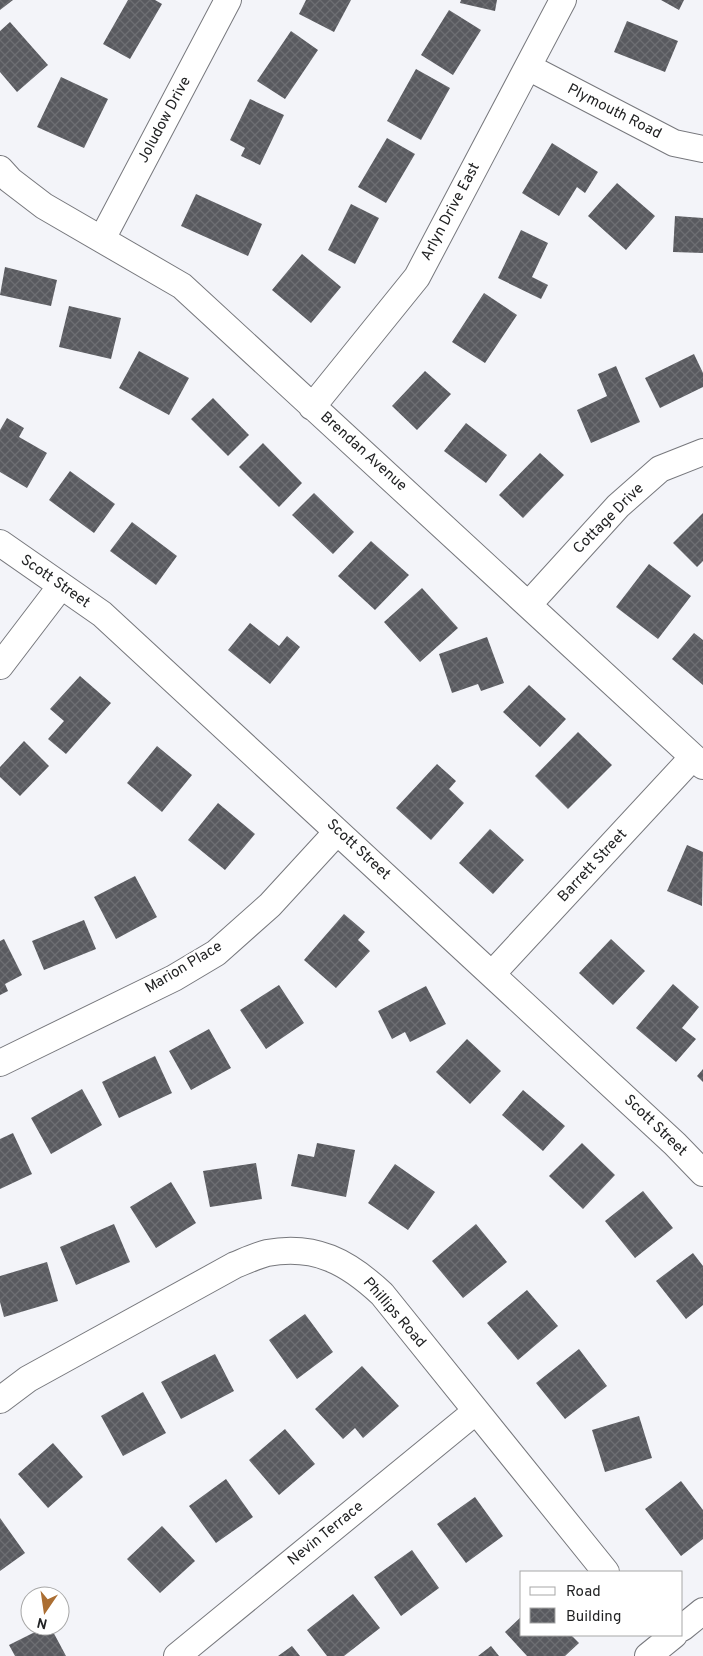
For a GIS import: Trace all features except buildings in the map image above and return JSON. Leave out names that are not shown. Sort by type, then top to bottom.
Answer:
[{"type":"street","name":"Joludow Drive","points":[[102,239],[228,0]]},
{"type":"street","name":"Arlyn Drive East","points":[[312,407],[417,277],[563,0]]},
{"type":"street","name":"Plymouth Road","points":[[528,68],[674,143],[703,149]]},
{"type":"street","name":"Brendan Avenue","points":[[0,169],[10,180],[44,206],[182,286],[529,604],[698,762]]},
{"type":"street","name":"Cottage Drive","points":[[529,604],[618,506],[660,469],[703,452]]},
{"type":"street","name":"Scott Street","points":[[0,543],[102,614],[675,1144],[703,1173]]},
{"type":"street","points":[[0,666],[60,586]]},
{"type":"street","name":"Barrett Street","points":[[492,974],[698,762]]},
{"type":"street","name":"Marion Place","points":[[0,1063],[174,978],[216,953],[270,905],[338,832]]},
{"type":"street","name":"Phillips Road","points":[[0,1400],[28,1379],[235,1265],[267,1254],[301,1251],[329,1257],[360,1273],[382,1294],[475,1412],[605,1571]]},
{"type":"street","name":"Nevin Terrace","points":[[177,1656],[475,1412]]},
{"type":"street","points":[[683,1626],[703,1611]]}]
